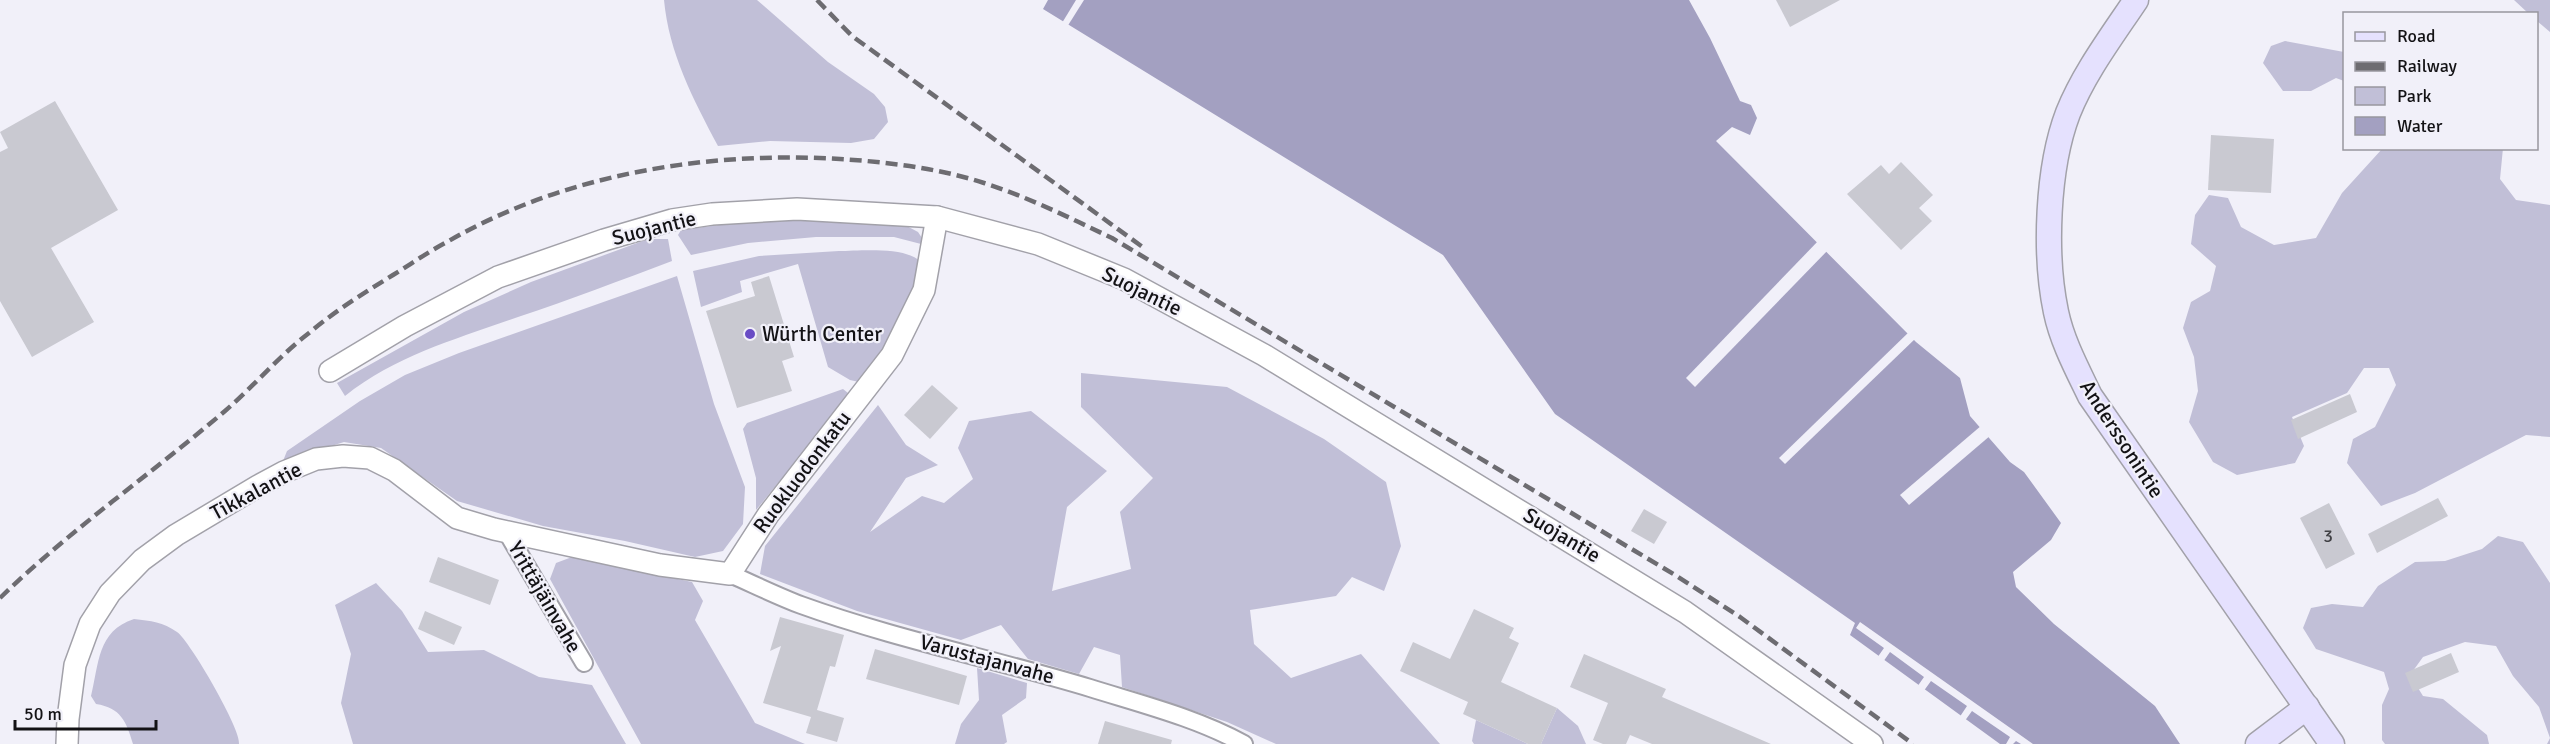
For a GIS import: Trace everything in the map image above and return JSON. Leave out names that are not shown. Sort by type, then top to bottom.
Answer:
[{"type":"main road","name":"Anderssonintie","points":[[2136,0],[2097,59],[2068,113],[2053,170],[2049,237],[2056,312],[2067,347],[2090,396],[2332,744]]},
{"type":"main road","points":[[2258,744],[2307,707]]},
{"type":"street","name":"Suojantie","points":[[330,371],[405,326],[498,277],[593,243],[672,220],[712,214],[797,208],[937,217],[1038,244],[1124,279],[1264,354],[1676,606],[1872,744]]},
{"type":"street","name":"Ruokluodonkatu","points":[[730,574],[768,515],[892,356],[924,290],[937,217]]},
{"type":"street","name":"Tikkalantie","points":[[67,744],[75,665],[90,624],[110,593],[142,560],[176,535],[284,472],[316,459],[343,456],[370,458],[394,470],[457,518],[660,565],[730,574]]},
{"type":"street","name":"Yrittäjäinvahe","points":[[506,531],[584,663]]},
{"type":"street","name":"Varustajanvahe","points":[[730,574],[801,605],[929,644],[1031,670],[1154,708],[1227,735],[1244,744]]},
{"type":"green space","points":[[664,0],[757,0],[828,62],[874,94],[885,107],[888,122],[874,139],[851,143],[770,141],[718,146],[691,93],[677,57],[671,39]]},
{"type":"green space","points":[[2514,0],[2550,0],[2550,32],[2538,22],[2538,12],[2527,12]]},
{"type":"green space","points":[[2285,41],[2343,52],[2343,81],[2336,78],[2311,91],[2283,91],[2263,63],[2271,46]]},
{"type":"green space","points":[[2381,150],[2503,150],[2500,179],[2516,200],[2550,205],[2550,437],[2526,435],[2415,493],[2381,506],[2347,463],[2353,439],[2375,427],[2396,385],[2389,368],[2364,368],[2347,393],[2292,417],[2304,446],[2295,463],[2237,475],[2213,462],[2189,422],[2198,391],[2194,357],[2183,328],[2191,302],[2210,291],[2216,266],[2191,244],[2195,215],[2209,195],[2228,198],[2241,227],[2274,245],[2316,238],[2342,193]]},
{"type":"green space","points":[[779,217],[903,224],[918,232],[922,238],[921,244],[894,237],[816,237],[748,243],[691,255],[678,235],[681,230]]},
{"type":"green space","points":[[648,239],[668,239],[672,261],[428,349],[385,369],[345,396],[337,383],[464,312],[531,282]]},
{"type":"green space","points":[[839,251],[894,251],[914,257],[921,262],[901,333],[859,382],[850,380],[828,367],[798,264],[740,281],[742,292],[701,307],[693,271],[759,256]]},
{"type":"green space","points":[[677,276],[714,404],[745,487],[743,524],[723,551],[695,557],[543,526],[457,501],[381,448],[344,442],[283,461],[287,451],[360,401],[405,375],[459,353]]},
{"type":"green space","points":[[1081,373],[1227,387],[1324,439],[1386,482],[1401,546],[1384,591],[1352,577],[1336,596],[1250,610],[1254,644],[1291,678],[1361,654],[1440,744],[1276,744],[1227,722],[1122,687],[1120,655],[1094,647],[1079,674],[1028,659],[1001,625],[961,640],[857,611],[760,574],[765,546],[878,405],[906,445],[938,465],[906,478],[870,532],[922,496],[944,503],[973,479],[958,448],[969,421],[1031,411],[1107,471],[1067,507],[1052,591],[1131,569],[1120,512],[1153,478],[1081,407]]},
{"type":"green space","points":[[843,389],[848,393],[848,397],[756,510],[756,478],[743,429],[747,423]]},
{"type":"green space","points":[[2498,536],[2523,542],[2550,583],[2550,738],[2539,707],[2513,676],[2496,646],[2465,642],[2423,657],[2410,675],[2423,696],[2443,699],[2487,735],[2489,744],[2385,744],[2382,740],[2382,705],[2389,689],[2384,672],[2316,649],[2303,628],[2311,608],[2332,604],[2363,607],[2378,586],[2415,562],[2445,561],[2482,549]]},
{"type":"green space","points":[[572,557],[692,582],[703,601],[695,620],[755,723],[805,744],[641,744],[550,579],[556,563]]},
{"type":"green space","points":[[376,583],[402,611],[428,652],[484,650],[539,677],[592,685],[626,744],[353,744],[341,703],[351,654],[335,605]]},
{"type":"green space","points":[[134,619],[167,626],[184,639],[224,705],[238,736],[239,744],[133,744],[125,722],[117,712],[96,704],[91,696],[98,661],[106,640],[122,624]]},
{"type":"green space","points":[[977,668],[1027,683],[1026,698],[1002,715],[1007,742],[1004,744],[955,744],[961,724],[979,700]]},
{"type":"green space","points":[[1557,708],[1578,726],[1586,744],[1541,744]]},
{"type":"green space","points":[[1476,720],[1528,744],[1474,744],[1472,741]]},
{"type":"water","points":[[1048,0],[1689,0],[1740,101],[1751,105],[1757,118],[1750,135],[1732,127],[1716,141],[1916,342],[1960,378],[1970,416],[2010,462],[2024,472],[2061,523],[2051,540],[2013,572],[2016,587],[2054,624],[2155,706],[2180,744],[2000,744],[1850,635],[1855,623],[1555,414],[1443,255],[1043,9]]},
{"type":"pier","points":[[1076,0],[1084,0],[1067,27],[1062,23]]},
{"type":"pier","points":[[1820,239],[1829,249],[1695,387],[1686,378]]},
{"type":"pier","points":[[1910,331],[1916,338],[1785,464],[1779,458]]},
{"type":"pier","points":[[1982,425],[1991,435],[1909,505],[1900,495]]},
{"type":"pier","points":[[1860,622],[2033,744],[2021,744],[2016,741],[2013,744],[2006,744],[2010,737],[1972,711],[1964,722],[1959,718],[1967,706],[1931,681],[1923,692],[1917,687],[1924,677],[1890,652],[1883,662],[1877,658],[1884,648],[1856,628]]},
{"type":"building","points":[[1776,0],[1840,0],[1790,27]]},
{"type":"building","points":[[55,101],[118,210],[51,248],[94,322],[32,357],[0,301],[0,152],[8,148],[0,132]]},
{"type":"building","points":[[2211,135],[2274,139],[2271,193],[2208,190]]},
{"type":"building","points":[[1901,162],[1933,195],[1919,208],[1932,221],[1901,250],[1847,194],[1881,165],[1889,174]]},
{"type":"building","name":"Würth Center","points":[[769,276],[794,357],[782,361],[792,391],[737,408],[706,311],[755,296],[751,282]]},
{"type":"building","points":[[932,385],[958,408],[930,439],[904,415]]},
{"type":"building","points":[[2350,394],[2357,412],[2298,439],[2291,420]]},
{"type":"building","points":[[2438,498],[2448,516],[2377,553],[2368,534]]},
{"type":"building","points":[[2329,503],[2355,554],[2326,569],[2300,518]]},
{"type":"building","points":[[1644,509],[1667,522],[1654,544],[1631,531]]},
{"type":"building","points":[[438,557],[499,580],[490,605],[429,582]]},
{"type":"building","points":[[1474,609],[1514,628],[1509,638],[1519,643],[1501,682],[1557,708],[1541,744],[1528,744],[1463,714],[1468,702],[1400,671],[1413,642],[1450,659]]},
{"type":"building","points":[[425,611],[462,627],[454,645],[418,629]]},
{"type":"building","points":[[780,617],[844,635],[835,667],[830,666],[817,710],[844,718],[837,742],[806,733],[811,717],[763,703],[781,646],[770,651]]},
{"type":"building","points":[[875,649],[967,676],[959,705],[866,679]]},
{"type":"building","points":[[2451,653],[2459,672],[2413,692],[2405,673]]},
{"type":"building","points":[[1584,654],[1666,689],[1662,697],[1771,744],[1652,744],[1630,735],[1626,744],[1603,744],[1593,740],[1608,703],[1570,687]]},
{"type":"building","points":[[1105,721],[1172,740],[1171,744],[1098,744]]},
{"type":"railway","points":[[817,0],[852,36],[1144,248]]},
{"type":"railway","points":[[0,598],[54,549],[225,411],[287,351],[319,325],[350,302],[426,254],[492,219],[539,199],[637,172],[739,159],[789,157],[858,160],[931,170],[984,183],[1033,201],[1112,238],[1675,575],[1740,617],[1913,744]]},
{"type":"place","name":"Würth Center","points":[[750,334]]}]
